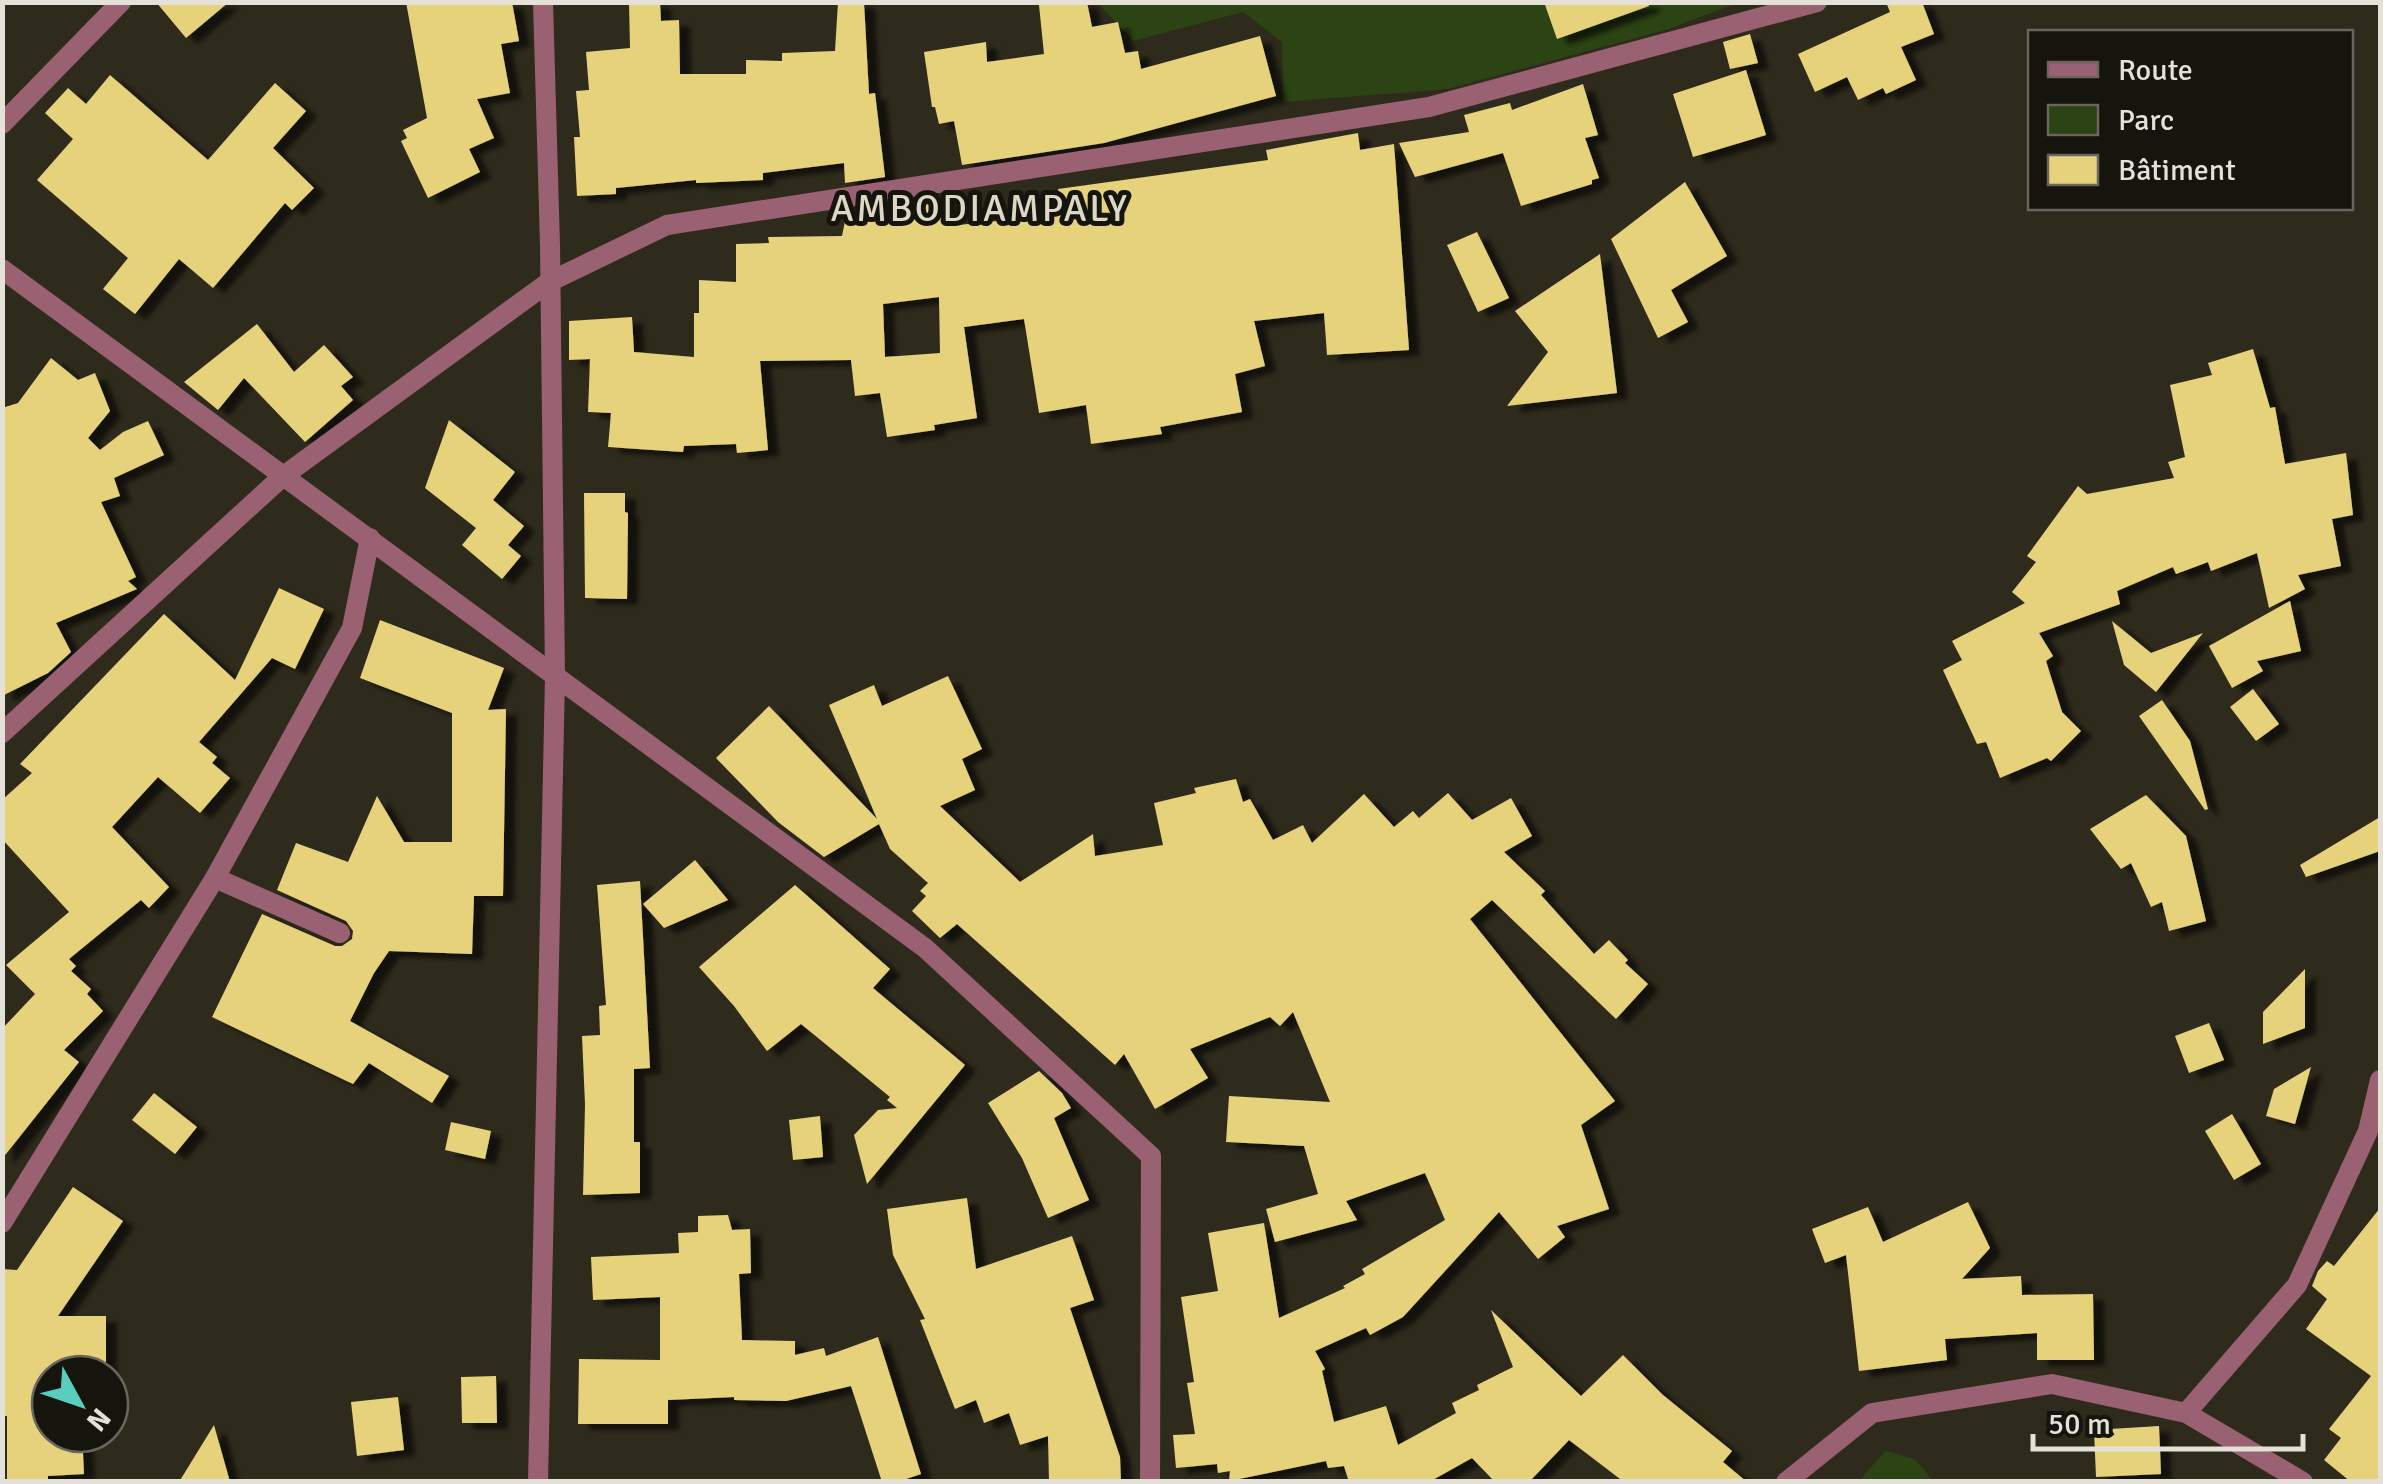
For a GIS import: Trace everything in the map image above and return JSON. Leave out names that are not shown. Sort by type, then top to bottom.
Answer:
[{"type":"street","points":[[2,124],[121,2]]},
{"type":"street","points":[[538,1482],[554,677],[543,2]]},
{"type":"street","points":[[2,733],[282,478],[550,282],[667,225],[1429,106],[1817,2]]},
{"type":"street","points":[[2,270],[925,948],[1151,1156],[1150,1482]]},
{"type":"street","points":[[2,1223],[214,878],[352,628],[370,538]]},
{"type":"street","points":[[214,878],[340,933]]},
{"type":"street","points":[[2186,1413],[2297,1285],[2368,1131],[2380,1080]]},
{"type":"street","points":[[1786,1482],[1872,1413],[2052,1384],[2186,1413],[2303,1482]]},
{"type":"green space","points":[[1098,3],[1737,3],[1669,29],[1448,89],[1283,102],[1282,42],[1243,12],[1133,41]]},
{"type":"green space","points":[[1885,1451],[1915,1459],[1933,1481],[1859,1481]]},
{"type":"building","points":[[156,2],[229,2],[186,38]]},
{"type":"building","points":[[406,2],[512,2],[519,41],[501,44],[510,93],[477,99],[494,138],[469,149],[480,172],[428,198],[401,141],[407,138],[403,130],[427,118]]},
{"type":"building","points":[[629,2],[660,2],[661,21],[679,20],[680,74],[746,74],[746,60],[782,61],[782,53],[835,51],[838,2],[864,2],[869,94],[875,93],[885,177],[845,183],[844,163],[763,173],[763,180],[696,180],[616,188],[616,194],[577,196],[574,137],[580,137],[576,91],[589,90],[586,52],[630,48]]},
{"type":"building","points":[[1087,2],[1092,27],[1118,22],[1125,53],[1138,51],[1141,69],[1260,36],[1276,96],[1104,143],[962,165],[954,121],[939,124],[932,107],[924,52],[986,42],[987,62],[1044,54],[1039,5]]},
{"type":"building","points":[[1544,2],[1648,2],[1649,6],[1557,39]]},
{"type":"building","points":[[1886,2],[1922,2],[1934,34],[1901,47],[1916,80],[1886,94],[1883,88],[1858,100],[1847,77],[1815,92],[1798,54],[1890,12]]},
{"type":"building","points":[[1750,34],[1758,63],[1730,69],[1723,42]]},
{"type":"building","points":[[1746,70],[1766,135],[1693,157],[1673,94]]},
{"type":"building","points":[[110,75],[208,160],[275,83],[306,111],[273,148],[314,188],[292,210],[285,203],[213,288],[179,259],[135,314],[103,289],[128,258],[37,180],[73,139],[45,113],[68,88],[86,104]]},
{"type":"building","points":[[1583,84],[1598,135],[1585,138],[1599,178],[1592,180],[1592,184],[1521,206],[1503,153],[1415,177],[1399,143],[1469,132],[1464,115],[1510,103],[1512,110]]},
{"type":"building","points":[[1358,133],[1360,150],[1394,144],[1409,350],[1327,355],[1324,313],[1254,321],[1265,366],[1235,374],[1242,412],[1160,427],[1162,434],[1091,444],[1086,405],[1039,413],[1024,319],[964,327],[977,418],[934,425],[935,430],[887,437],[880,393],[855,396],[851,360],[760,361],[768,450],[737,453],[736,444],[684,446],[683,452],[608,447],[611,413],[588,412],[590,359],[569,360],[569,321],[632,317],[634,352],[694,357],[699,280],[736,282],[736,244],[769,243],[768,237],[842,236],[847,211],[888,205],[948,204],[949,226],[1063,214],[1058,189],[1268,160],[1266,150]],"holes":[[[939,297],[940,353],[885,357],[883,304]]]},
{"type":"building","points":[[1685,182],[1727,256],[1671,290],[1688,322],[1658,338],[1611,239]]},
{"type":"building","points":[[1477,232],[1509,298],[1478,312],[1447,245]]},
{"type":"building","points":[[1600,254],[1617,393],[1507,406],[1548,352],[1515,311]]},
{"type":"building","points":[[257,324],[294,372],[324,345],[353,377],[341,386],[353,400],[305,442],[244,378],[218,410],[184,382]]},
{"type":"building","points":[[2253,349],[2270,408],[2275,407],[2285,464],[2346,453],[2353,515],[2332,519],[2341,566],[2298,575],[2305,589],[2269,608],[2257,553],[2211,571],[2208,562],[2176,574],[2173,567],[2117,591],[2120,604],[2039,633],[2053,656],[2046,661],[2062,712],[2081,731],[2051,761],[2047,758],[2000,778],[1986,742],[1977,744],[1943,670],[1962,660],[1952,641],[2025,603],[2012,592],[2036,562],[2027,556],[2078,486],[2087,494],[2174,478],[2168,462],[2185,457],[2170,385],[2212,375],[2208,363]]},
{"type":"building","points":[[51,358],[78,380],[95,373],[110,411],[88,438],[100,450],[123,432],[148,421],[164,455],[114,478],[120,496],[101,502],[136,577],[128,581],[137,589],[56,623],[71,652],[48,673],[2,696],[2,408],[18,403]]},
{"type":"building","points":[[449,420],[515,472],[493,500],[524,526],[508,545],[521,556],[502,579],[462,545],[476,528],[425,488]]},
{"type":"building","points":[[584,493],[625,493],[627,599],[585,598]]},
{"type":"building","points":[[279,588],[324,609],[295,669],[272,658],[199,742],[217,757],[212,763],[230,778],[200,813],[158,777],[112,827],[169,887],[149,908],[141,900],[69,959],[76,966],[71,971],[91,989],[87,994],[103,1011],[64,1050],[79,1062],[2,1159],[2,1029],[35,994],[6,965],[69,912],[2,839],[2,800],[32,773],[20,764],[164,614],[235,680]]},
{"type":"building","points":[[2290,601],[2301,651],[2257,661],[2263,671],[2232,688],[2209,646]]},
{"type":"building","points":[[380,620],[504,668],[488,710],[506,709],[503,896],[474,896],[472,954],[389,951],[350,1021],[449,1076],[432,1103],[369,1063],[353,1084],[212,1017],[262,914],[335,946],[352,939],[353,931],[346,921],[277,890],[296,843],[348,862],[377,796],[404,842],[452,842],[452,713],[360,678]]},
{"type":"building","points":[[2112,621],[2151,653],[2203,633],[2156,692],[2124,665]]},
{"type":"building","points":[[948,676],[982,749],[962,759],[975,790],[940,806],[1020,882],[1093,834],[1095,856],[1163,845],[1154,803],[1196,793],[1194,788],[1236,779],[1243,802],[1250,799],[1273,840],[1303,825],[1312,843],[1364,794],[1394,827],[1413,811],[1419,818],[1448,793],[1472,820],[1511,798],[1532,836],[1504,852],[1545,891],[1541,895],[1594,954],[1609,940],[1628,960],[1625,963],[1648,984],[1616,1019],[1492,900],[1470,919],[1615,1101],[1581,1125],[1609,1209],[1557,1226],[1565,1237],[1538,1259],[1499,1212],[1403,1317],[1370,1335],[1366,1328],[1315,1351],[1325,1369],[1322,1371],[1334,1422],[1386,1406],[1398,1445],[1456,1413],[1452,1403],[1513,1367],[1491,1310],[1581,1396],[1623,1355],[1663,1395],[1732,1451],[1723,1462],[1747,1482],[1624,1482],[1569,1440],[1529,1482],[1495,1482],[1472,1458],[1429,1482],[1349,1482],[1344,1466],[1328,1468],[1326,1461],[1229,1481],[1230,1471],[1218,1473],[1217,1464],[1176,1468],[1173,1435],[1195,1434],[1187,1383],[1194,1382],[1181,1297],[1218,1291],[1208,1233],[1264,1223],[1279,1318],[1345,1288],[1365,1274],[1362,1269],[1445,1220],[1425,1173],[1346,1201],[1357,1220],[1275,1242],[1266,1209],[1318,1194],[1304,1146],[1226,1142],[1229,1096],[1330,1102],[1293,1012],[1280,1026],[1270,1017],[1190,1049],[1208,1078],[1155,1109],[1124,1054],[1115,1065],[957,924],[940,938],[912,911],[926,896],[920,891],[928,883],[890,849],[879,824],[824,857],[778,822],[716,758],[769,706],[877,819],[829,705],[874,685],[882,706]]},
{"type":"building","points":[[2253,689],[2279,724],[2256,741],[2230,707]]},
{"type":"building","points":[[2162,700],[2190,741],[2208,809],[2205,810],[2139,716]]},
{"type":"building","points":[[2146,795],[2186,836],[2206,921],[2169,931],[2162,902],[2151,907],[2131,863],[2121,869],[2090,829]]},
{"type":"building","points":[[2380,817],[2380,851],[2306,877],[2300,865]]},
{"type":"building","points":[[695,860],[728,900],[664,928],[643,904]]},
{"type":"building","points":[[640,881],[650,1068],[634,1069],[634,1142],[640,1142],[640,1193],[583,1195],[582,1036],[600,1035],[599,1006],[606,1005],[597,885]]},
{"type":"building","points":[[795,885],[890,969],[873,988],[965,1065],[867,1184],[854,1135],[878,1110],[897,1108],[887,1100],[890,1097],[801,1024],[767,1051],[699,967]]},
{"type":"building","points":[[2305,969],[2305,1028],[2263,1044],[2263,1012]]},
{"type":"building","points":[[2209,1023],[2224,1060],[2189,1073],[2175,1036]]},
{"type":"building","points":[[2311,1067],[2295,1124],[2266,1116],[2274,1089]]},
{"type":"building","points":[[1039,1071],[1062,1093],[1071,1108],[1054,1118],[1089,1200],[1048,1218],[1022,1158],[988,1103]]},
{"type":"building","points":[[154,1093],[197,1127],[175,1154],[132,1120]]},
{"type":"building","points":[[2232,1114],[2261,1164],[2234,1180],[2205,1131]]},
{"type":"building","points":[[820,1116],[823,1157],[793,1160],[789,1120]]},
{"type":"building","points":[[451,1122],[491,1131],[485,1159],[445,1150]]},
{"type":"building","points":[[73,1187],[123,1221],[58,1316],[106,1316],[106,1354],[30,1354],[30,1454],[83,1454],[84,1474],[7,1479],[7,1416],[2,1416],[2,1269],[17,1270]]},
{"type":"building","points":[[967,1198],[976,1269],[1072,1236],[1094,1300],[1070,1308],[1120,1457],[1121,1482],[1049,1482],[1048,1436],[1020,1445],[1009,1413],[984,1423],[976,1400],[955,1409],[920,1320],[925,1319],[893,1255],[887,1209]]},
{"type":"building","points":[[1968,1202],[1990,1248],[1962,1279],[2021,1276],[2022,1295],[2093,1294],[2094,1360],[2037,1360],[2037,1333],[1945,1339],[1947,1360],[1859,1371],[1846,1255],[1825,1263],[1812,1229],[1868,1207],[1883,1242]]},
{"type":"building","points":[[2380,1208],[2380,1482],[2351,1482],[2324,1460],[2341,1438],[2329,1429],[2371,1376],[2306,1329],[2327,1299],[2312,1286],[2318,1271],[2327,1261],[2334,1266]]},
{"type":"building","points":[[728,1215],[732,1230],[750,1229],[751,1273],[739,1274],[742,1340],[795,1341],[795,1355],[824,1348],[826,1356],[878,1337],[921,1474],[897,1482],[882,1482],[851,1386],[786,1401],[734,1397],[668,1400],[668,1424],[578,1424],[579,1359],[660,1360],[660,1297],[593,1300],[591,1257],[679,1253],[678,1233],[698,1232],[698,1216]]},
{"type":"building","points":[[496,1376],[497,1423],[462,1423],[461,1377]]},
{"type":"building","points":[[398,1397],[404,1450],[357,1456],[351,1402]]},
{"type":"building","points":[[214,1425],[230,1482],[179,1482]]},
{"type":"building","points":[[2159,1426],[2161,1474],[2096,1477],[2094,1430]]},
{"type":"district","name":"AMBODIAMPALY","points":[[980,208]]}]
